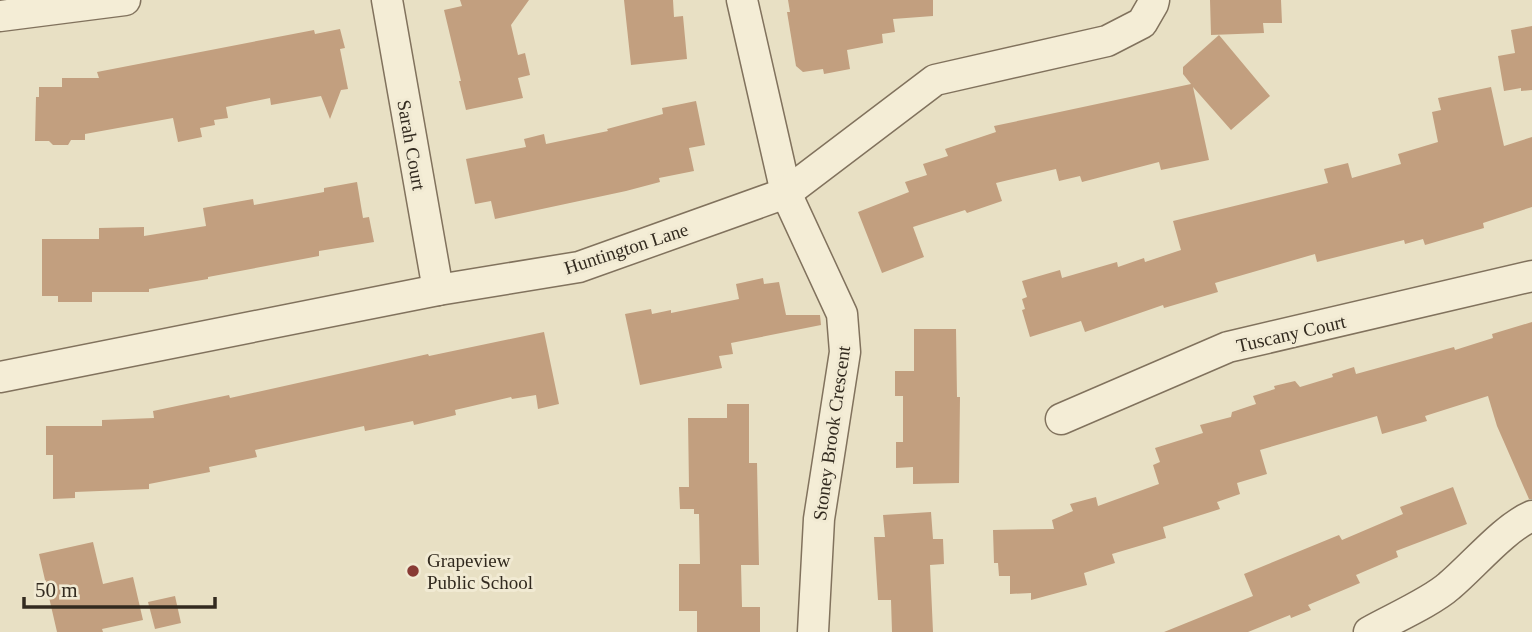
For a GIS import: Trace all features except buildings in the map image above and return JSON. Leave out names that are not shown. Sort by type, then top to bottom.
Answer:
[{"type":"street","points":[[0,16],[125,0]]},
{"type":"street","name":"Sarah Court","points":[[387,0],[438,290]]},
{"type":"street","name":"Stoney Brook Crescent","points":[[742,0],[786,193],[842,314],[845,352],[819,519],[813,632]]},
{"type":"street","name":"Huntington Lane","points":[[0,377],[438,290],[579,267],[786,193],[935,80],[1107,41],[1142,23],[1154,0]]},
{"type":"street","name":"Tuscany Court","points":[[1060,419],[1228,347],[1532,276]]},
{"type":"street","points":[[1369,632],[1447,589],[1492,546],[1532,516]]},
{"type":"place","name":"Grapeview Public School","points":[[413,571]]}]
